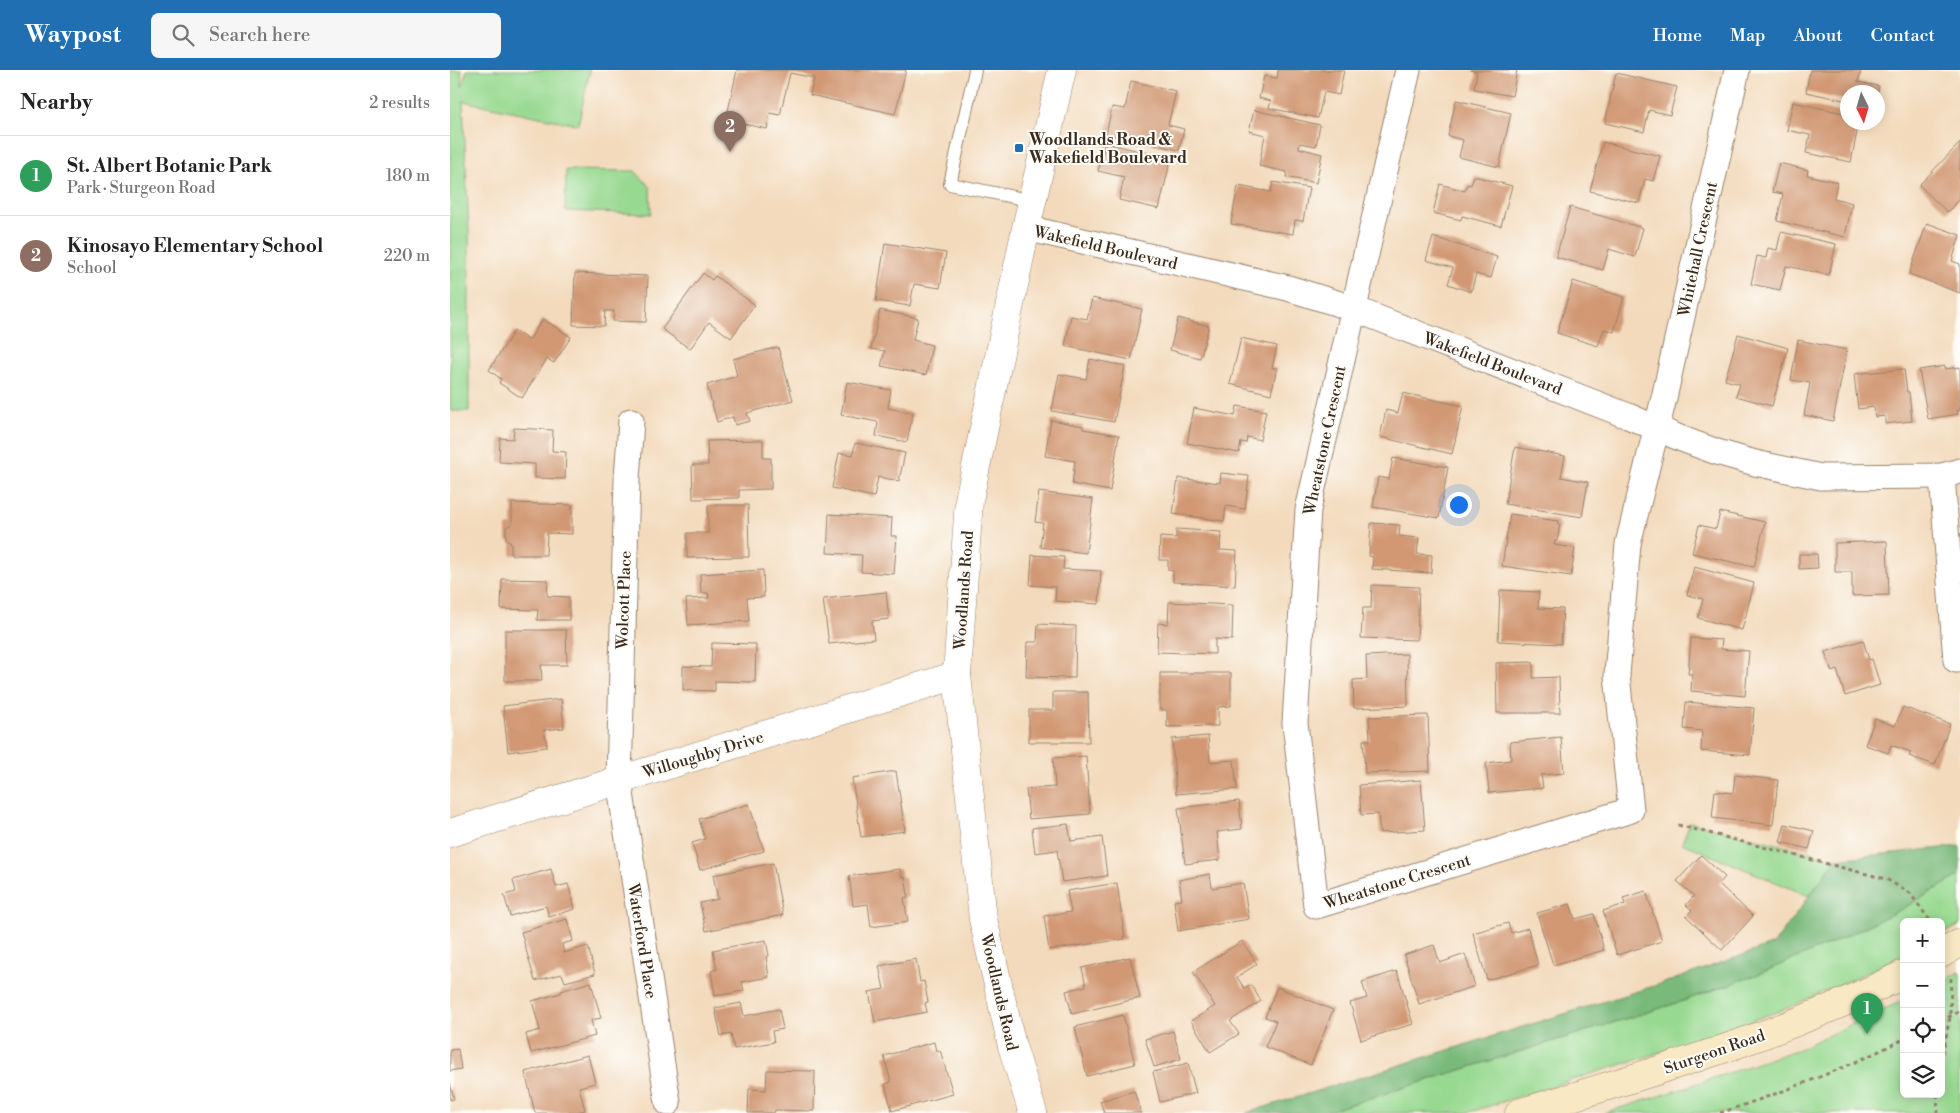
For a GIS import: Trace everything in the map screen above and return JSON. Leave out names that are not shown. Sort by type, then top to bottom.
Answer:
[{"type":"main road","name":"Sturgeon Road","points":[[1519,1113],[1686,1062],[1795,1024],[1900,976]]},
{"type":"street","name":"Woodlands Road","points":[[1033,1113],[1012,1046],[984,919],[957,675],[969,500],[1026,228],[1062,70]]},
{"type":"street","points":[[1352,308],[1408,70]]},
{"type":"street","name":"Whitehall Crescent","points":[[1657,428],[1736,70]]},
{"type":"street","name":"Wakefield Boulevard","points":[[1026,228],[1288,288],[1352,308],[1724,454],[1755,463],[1821,477],[1951,474]]},
{"type":"street","name":"Wheatstone Crescent","points":[[1352,308],[1308,510],[1295,723],[1316,906],[1631,810],[1617,676],[1628,544],[1657,428]]},
{"type":"street","name":"Wolcott Place","points":[[619,780],[631,421]]},
{"type":"street","points":[[1951,474],[1956,660]]},
{"type":"street","name":"Willoughby Drive","points":[[450,833],[957,675]]},
{"type":"street","name":"Waterford Place","points":[[619,780],[668,1103]]},
{"type":"lane","points":[[975,70],[950,184],[1032,201]]},
{"type":"path","points":[[1678,825],[1886,879],[1910,892],[1928,918]]},
{"type":"path","points":[[1943,1053],[1950,1017],[1952,965],[1949,950]]},
{"type":"path","points":[[1945,1019],[1960,1011]]},
{"type":"path","points":[[1720,1113],[1800,1085],[1900,1041]]},
{"type":"path","points":[[1936,1098],[1938,1113]]},
{"type":"green space","points":[[450,70],[461,70],[462,87],[467,70],[590,70],[578,125],[463,101],[469,233],[469,411],[450,411]]},
{"type":"green space","points":[[566,170],[635,171],[650,187],[651,214],[565,211]]},
{"type":"green space","points":[[1690,822],[1836,859],[1809,896],[1682,843]]},
{"type":"green space","points":[[1960,846],[1960,875],[1902,909],[1830,944],[1756,975],[1680,1002],[1322,1113],[1246,1113],[1673,980],[1774,944],[1836,859]]},
{"type":"green space","points":[[1960,875],[1960,925],[1945,933],[1945,918],[1900,918],[1900,956],[1785,1009],[1674,1048],[1467,1113],[1322,1113],[1680,1002],[1756,975],[1830,944],[1902,909]]},
{"type":"green space","points":[[1960,972],[1960,1113],[1604,1113],[1799,1049],[1900,1002],[1900,1098],[1945,1098],[1945,979]]},
{"type":"building","points":[[737,70],[906,70],[895,114],[810,95],[814,78],[790,73],[780,115],[770,113],[767,129],[726,120]]},
{"type":"building","points":[[1278,70],[1344,70],[1339,95],[1324,92],[1318,118],[1269,108],[1271,101],[1259,98],[1264,76],[1277,78]]},
{"type":"building","points":[[1470,70],[1517,70],[1512,96],[1474,89],[1477,72]]},
{"type":"building","points":[[1810,70],[1861,70],[1858,82],[1874,85],[1840,85],[1840,99],[1806,92]]},
{"type":"building","points":[[1616,73],[1677,87],[1670,115],[1649,110],[1644,132],[1605,123]]},
{"type":"building","points":[[1131,81],[1176,91],[1168,125],[1184,129],[1179,150],[1106,134],[1112,107],[1125,109]]},
{"type":"building","points":[[1456,100],[1511,113],[1499,167],[1459,157],[1463,140],[1448,136]]},
{"type":"building","points":[[1793,102],[1840,112],[1840,130],[1857,130],[1851,162],[1806,153],[1810,135],[1787,130]]},
{"type":"building","points":[[1254,110],[1320,125],[1316,146],[1300,143],[1299,148],[1322,154],[1316,183],[1286,177],[1287,172],[1259,166],[1265,135],[1249,131]]},
{"type":"building","points":[[1603,142],[1660,156],[1653,181],[1645,179],[1639,203],[1590,191]]},
{"type":"building","points":[[1105,143],[1171,158],[1159,209],[1119,200],[1124,177],[1098,171]]},
{"type":"building","points":[[1960,143],[1960,199],[1947,212],[1919,185]]},
{"type":"building","points":[[1779,163],[1808,170],[1807,175],[1837,182],[1834,198],[1852,203],[1845,237],[1777,221],[1783,194],[1772,192]]},
{"type":"building","points":[[1474,176],[1512,186],[1501,226],[1462,216],[1461,220],[1433,213],[1440,184],[1465,191],[1467,184],[1471,185]]},
{"type":"building","points":[[1273,182],[1309,188],[1303,221],[1295,220],[1293,234],[1231,224],[1238,186],[1271,192]]},
{"type":"building","points":[[1570,207],[1643,228],[1635,257],[1609,249],[1603,270],[1556,257]]},
{"type":"building","points":[[1927,223],[1960,235],[1952,261],[1960,264],[1960,293],[1909,274]]},
{"type":"building","points":[[1781,232],[1836,244],[1829,275],[1786,266],[1780,290],[1751,284],[1757,256],[1766,258],[1768,248],[1777,250]]},
{"type":"building","points":[[1433,237],[1497,257],[1491,278],[1476,274],[1471,292],[1448,284],[1453,268],[1426,260]]},
{"type":"building","points":[[885,243],[946,253],[940,288],[914,284],[910,306],[876,301]]},
{"type":"building","points":[[575,273],[648,276],[646,322],[613,321],[614,311],[605,311],[604,326],[573,325]]},
{"type":"building","points":[[703,273],[712,280],[715,276],[755,305],[731,338],[709,322],[690,349],[662,329]]},
{"type":"building","points":[[1573,281],[1624,297],[1614,332],[1604,329],[1598,346],[1557,333]]},
{"type":"building","points":[[1092,298],[1142,309],[1131,360],[1065,346],[1071,316],[1087,319]]},
{"type":"building","points":[[880,310],[918,318],[913,340],[932,345],[926,375],[881,366],[885,351],[871,349]]},
{"type":"building","points":[[1178,318],[1209,326],[1200,358],[1170,350]]},
{"type":"building","points":[[543,319],[571,337],[554,363],[547,359],[522,398],[499,383],[501,379],[489,370],[514,331],[529,340]]},
{"type":"building","points":[[1738,334],[1788,348],[1772,406],[1736,396],[1740,384],[1725,380]]},
{"type":"building","points":[[1241,338],[1277,346],[1272,368],[1277,368],[1271,394],[1230,384]]},
{"type":"building","points":[[1798,340],[1847,350],[1833,421],[1804,415],[1810,383],[1791,380]]},
{"type":"building","points":[[778,347],[793,400],[747,413],[750,421],[735,425],[733,417],[717,422],[707,385],[737,376],[733,359]]},
{"type":"building","points":[[1090,359],[1125,366],[1114,422],[1052,411],[1059,374],[1086,379]]},
{"type":"building","points":[[1945,366],[1946,369],[1960,367],[1960,410],[1957,410],[1958,414],[1928,419],[1919,370]]},
{"type":"building","points":[[1904,369],[1912,421],[1885,424],[1885,416],[1875,417],[1874,407],[1858,409],[1854,374]]},
{"type":"building","points":[[847,382],[891,390],[888,408],[913,413],[907,442],[876,436],[878,422],[841,415]]},
{"type":"building","points":[[1403,393],[1463,406],[1452,454],[1380,437],[1386,410],[1398,413]]},
{"type":"building","points":[[1237,406],[1266,411],[1260,440],[1247,437],[1246,443],[1241,442],[1239,453],[1187,443],[1194,408],[1235,416]]},
{"type":"building","points":[[1051,420],[1083,426],[1083,429],[1119,435],[1110,491],[1072,484],[1075,461],[1045,456]]},
{"type":"building","points":[[514,428],[553,430],[552,451],[566,452],[565,479],[535,478],[535,464],[499,462],[500,438],[513,439]]},
{"type":"building","points":[[763,440],[763,458],[771,458],[771,489],[739,490],[739,498],[693,499],[692,465],[708,465],[707,441]]},
{"type":"building","points":[[855,443],[905,453],[899,481],[878,477],[874,497],[832,488],[839,453],[853,455]]},
{"type":"building","points":[[1515,447],[1565,456],[1561,477],[1588,482],[1582,517],[1505,504]]},
{"type":"building","points":[[1393,458],[1448,467],[1439,518],[1373,507],[1378,477],[1389,479]]},
{"type":"building","points":[[1221,473],[1249,476],[1245,509],[1226,506],[1224,521],[1173,514],[1178,478],[1220,483]]},
{"type":"building","points":[[1039,492],[1093,499],[1086,553],[1040,547],[1043,523],[1035,522]]},
{"type":"building","points":[[512,503],[572,505],[572,534],[547,533],[546,555],[511,555],[511,543],[506,540],[506,527],[512,524]]},
{"type":"building","points":[[708,505],[748,505],[749,557],[687,558],[687,533],[708,533]]},
{"type":"building","points":[[1720,512],[1765,522],[1754,567],[1692,553],[1699,525],[1716,529]]},
{"type":"building","points":[[829,514],[892,518],[891,536],[897,536],[894,574],[861,572],[862,555],[827,553]]},
{"type":"building","points":[[1510,514],[1558,521],[1557,524],[1560,524],[1557,541],[1555,540],[1554,545],[1575,548],[1571,576],[1502,566]]},
{"type":"building","points":[[1371,523],[1400,525],[1399,536],[1419,538],[1417,554],[1432,555],[1431,573],[1372,569],[1373,557],[1369,556]]},
{"type":"building","points":[[1176,529],[1221,532],[1220,550],[1237,551],[1235,586],[1173,582],[1173,571],[1168,570],[1168,560],[1159,560],[1160,537],[1176,538]]},
{"type":"building","points":[[1887,541],[1889,595],[1852,596],[1852,572],[1835,572],[1835,543]]},
{"type":"building","points":[[1799,554],[1817,554],[1818,568],[1799,569]]},
{"type":"building","points":[[1032,555],[1064,557],[1063,569],[1101,571],[1099,604],[1055,601],[1056,587],[1030,585]]},
{"type":"building","points":[[1694,567],[1754,583],[1742,630],[1698,618],[1703,599],[1687,595]]},
{"type":"building","points":[[763,570],[764,597],[747,598],[749,621],[688,625],[686,599],[709,598],[708,593],[701,593],[700,574]]},
{"type":"building","points":[[502,579],[548,580],[547,596],[569,597],[569,620],[537,620],[538,610],[501,609]]},
{"type":"building","points":[[1372,585],[1419,587],[1417,640],[1361,638],[1363,608],[1371,608]]},
{"type":"building","points":[[1500,590],[1539,592],[1538,608],[1563,609],[1561,644],[1498,641]]},
{"type":"building","points":[[886,592],[889,619],[872,621],[874,639],[829,644],[823,599]]},
{"type":"building","points":[[1169,602],[1233,605],[1232,640],[1215,639],[1215,654],[1157,652],[1158,623],[1168,624]]},
{"type":"building","points":[[1038,624],[1076,626],[1075,678],[1026,677],[1027,642],[1037,642]]},
{"type":"building","points":[[505,630],[566,630],[567,665],[541,665],[542,681],[505,681]]},
{"type":"building","points":[[1691,638],[1722,640],[1721,649],[1749,651],[1745,696],[1691,691],[1692,674],[1688,674]]},
{"type":"building","points":[[1863,640],[1869,660],[1872,659],[1880,685],[1845,696],[1837,670],[1832,672],[1825,652]]},
{"type":"building","points":[[712,643],[756,644],[755,682],[715,681],[715,691],[683,690],[683,666],[711,667]]},
{"type":"building","points":[[1407,654],[1408,706],[1354,708],[1353,680],[1367,679],[1366,656]]},
{"type":"building","points":[[1533,662],[1533,678],[1559,677],[1560,713],[1497,713],[1496,663]]},
{"type":"building","points":[[1160,673],[1231,673],[1231,706],[1218,707],[1218,726],[1167,727],[1167,710],[1160,710]]},
{"type":"building","points":[[1053,692],[1088,692],[1089,742],[1029,742],[1029,710],[1053,710]]},
{"type":"building","points":[[561,699],[564,728],[544,730],[547,747],[508,752],[503,706]]},
{"type":"building","points":[[1686,702],[1754,708],[1750,755],[1701,751],[1702,731],[1684,729]]},
{"type":"building","points":[[1903,707],[1950,724],[1935,765],[1909,756],[1911,752],[1891,745],[1888,753],[1865,745],[1875,719],[1895,726]]},
{"type":"building","points":[[1428,715],[1430,771],[1365,773],[1363,740],[1370,740],[1369,717]]},
{"type":"building","points":[[1208,736],[1210,762],[1234,760],[1237,789],[1176,794],[1172,739]]},
{"type":"building","points":[[1561,737],[1564,773],[1541,775],[1543,788],[1489,793],[1486,763],[1511,760],[1510,742]]},
{"type":"building","points":[[1086,756],[1090,814],[1029,819],[1026,789],[1055,787],[1053,758]]},
{"type":"building","points":[[896,771],[905,831],[861,837],[852,778]]},
{"type":"building","points":[[1735,775],[1778,780],[1773,825],[1712,818],[1715,791],[1733,793]]},
{"type":"building","points":[[1421,780],[1425,830],[1380,833],[1378,814],[1361,815],[1359,785]]},
{"type":"building","points":[[1239,801],[1242,829],[1217,832],[1220,860],[1185,864],[1178,808]]},
{"type":"building","points":[[749,804],[764,851],[700,870],[692,843],[705,839],[699,819]]},
{"type":"building","points":[[1068,824],[1071,841],[1102,837],[1107,876],[1062,882],[1057,850],[1035,853],[1032,828]]},
{"type":"building","points":[[1785,824],[1814,831],[1809,849],[1780,842]]},
{"type":"building","points":[[1701,855],[1725,877],[1719,884],[1753,916],[1722,950],[1686,916],[1692,910],[1686,905],[1694,896],[1677,881]]},
{"type":"building","points":[[773,863],[783,915],[706,931],[700,903],[718,899],[713,875]]},
{"type":"building","points":[[551,869],[556,887],[568,884],[575,909],[549,917],[546,906],[510,916],[504,895],[516,892],[513,880]]},
{"type":"building","points":[[900,869],[902,877],[905,877],[908,895],[908,897],[904,898],[908,922],[871,927],[868,904],[853,906],[849,876]]},
{"type":"building","points":[[1210,874],[1212,888],[1243,883],[1249,919],[1178,931],[1174,901],[1182,900],[1179,880]]},
{"type":"building","points":[[1117,883],[1125,939],[1049,950],[1044,916],[1071,912],[1067,891]]},
{"type":"building","points":[[1646,891],[1662,941],[1617,955],[1603,911],[1625,904],[1623,898]]},
{"type":"building","points":[[1570,904],[1575,919],[1594,914],[1604,950],[1553,965],[1537,913]]},
{"type":"building","points":[[567,919],[573,941],[562,944],[564,953],[588,946],[595,974],[565,982],[562,974],[535,981],[521,932]]},
{"type":"building","points":[[1508,923],[1511,933],[1528,928],[1538,965],[1487,980],[1473,933]]},
{"type":"building","points":[[766,940],[769,956],[766,957],[769,977],[742,982],[744,991],[715,996],[711,971],[717,969],[713,950]]},
{"type":"building","points":[[1242,941],[1257,964],[1237,977],[1244,988],[1251,985],[1261,1001],[1230,1021],[1239,1034],[1210,1052],[1191,1021],[1215,1006],[1193,972]]},
{"type":"building","points":[[1434,945],[1440,963],[1465,954],[1475,986],[1419,1004],[1404,955]]},
{"type":"building","points":[[1130,957],[1140,998],[1072,1014],[1066,991],[1086,986],[1082,968]]},
{"type":"building","points":[[916,959],[920,982],[924,981],[928,1002],[925,1003],[927,1012],[875,1022],[869,992],[884,989],[879,966]]},
{"type":"building","points":[[1397,971],[1413,1024],[1361,1040],[1350,1003],[1367,998],[1362,982]]},
{"type":"building","points":[[591,982],[601,1018],[591,1020],[595,1036],[531,1053],[526,1034],[540,1030],[532,1001]]},
{"type":"building","points":[[1277,987],[1333,1010],[1311,1065],[1265,1047],[1276,1021],[1265,1017]]},
{"type":"building","points":[[741,1003],[744,1016],[779,1009],[783,1029],[772,1031],[774,1042],[734,1049],[731,1034],[721,1036],[715,1008]]},
{"type":"building","points":[[1123,1015],[1135,1064],[1087,1076],[1075,1027]]},
{"type":"building","points":[[1173,1031],[1181,1059],[1154,1067],[1145,1039]]},
{"type":"building","points":[[934,1042],[936,1051],[940,1050],[953,1094],[892,1111],[885,1084],[891,1082],[884,1056]]},
{"type":"building","points":[[458,1049],[461,1069],[450,1071],[450,1050]]},
{"type":"building","points":[[588,1055],[595,1083],[579,1087],[585,1110],[573,1113],[535,1113],[525,1072]]},
{"type":"building","points":[[1188,1063],[1196,1093],[1160,1102],[1153,1072]]},
{"type":"building","points":[[767,1070],[815,1071],[814,1111],[775,1110],[774,1113],[748,1113],[749,1089],[766,1090]]},
{"type":"building","points":[[450,1083],[454,1099],[450,1100]]},
{"type":"building","points":[[1134,1091],[1141,1113],[1104,1113],[1100,1101]]},
{"type":"place","name":"Woodlands Road & Wakefield Boulevard","points":[[1019,148]]},
{"type":"place","name":"Kinosayo Elementary School","points":[[730,152]]},
{"type":"place","name":"St. Albert Botanic Park","points":[[1867,1034]]}]
